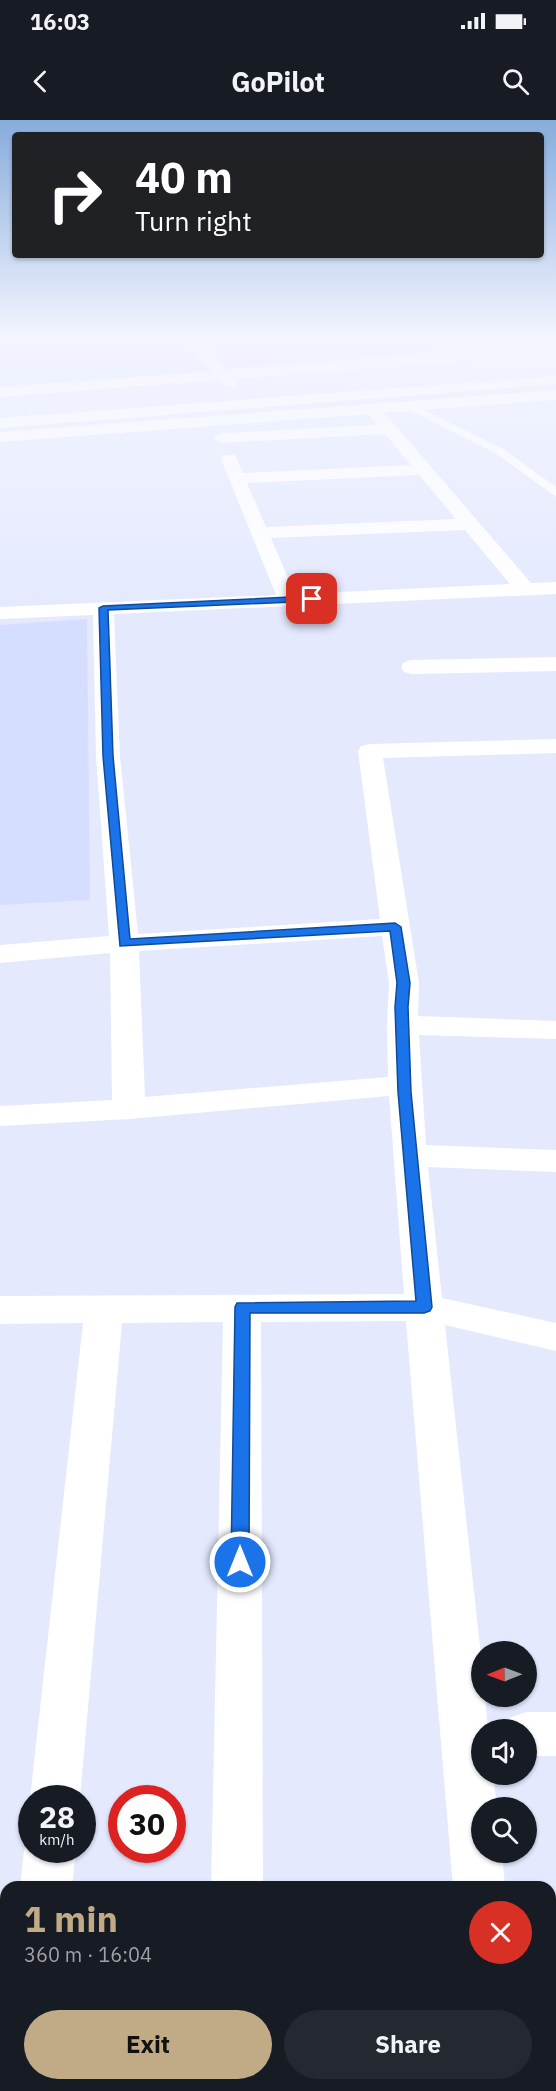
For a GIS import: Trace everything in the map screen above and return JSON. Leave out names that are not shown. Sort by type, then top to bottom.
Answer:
[{"type":"street","points":[[0,437],[129,427]]},
{"type":"street","points":[[286,595],[219,432],[390,429],[520,584]]},
{"type":"street","points":[[237,478],[424,470]]},
{"type":"street","points":[[259,533],[470,524]]},
{"type":"street","points":[[0,613],[286,595],[520,584],[556,588]]},
{"type":"street","points":[[103,608],[108,756],[124,943],[129,1109]]},
{"type":"street","points":[[412,667],[556,664]]},
{"type":"street","points":[[477,1881],[410,1155],[402,1025],[404,983],[370,751],[556,746]]},
{"type":"street","points":[[0,954],[124,943],[395,927]]},
{"type":"street","points":[[402,1025],[556,1030]]},
{"type":"street","points":[[0,1116],[129,1109],[405,1085]]},
{"type":"street","points":[[410,1155],[556,1161]]},
{"type":"street","points":[[237,1881],[242,1307]]},
{"type":"street","points":[[0,1310],[424,1307],[556,1337]]},
{"type":"street","points":[[56,1785],[104,1308]]},
{"type":"street","points":[[537,1734],[556,1734]]},
{"type":"street","points":[[47,1881],[49,1863]]},
{"type":"lane","points":[[452,427],[501,452],[556,493]]},
{"type":"shaded area","points":[[87,619],[90,900],[0,905],[0,625]]},
{"type":"route","points":[[240,1562],[242,1307],[424,1307],[405,1092],[402,1007],[404,983],[395,927],[124,943],[108,756],[103,608],[312,599]]}]
